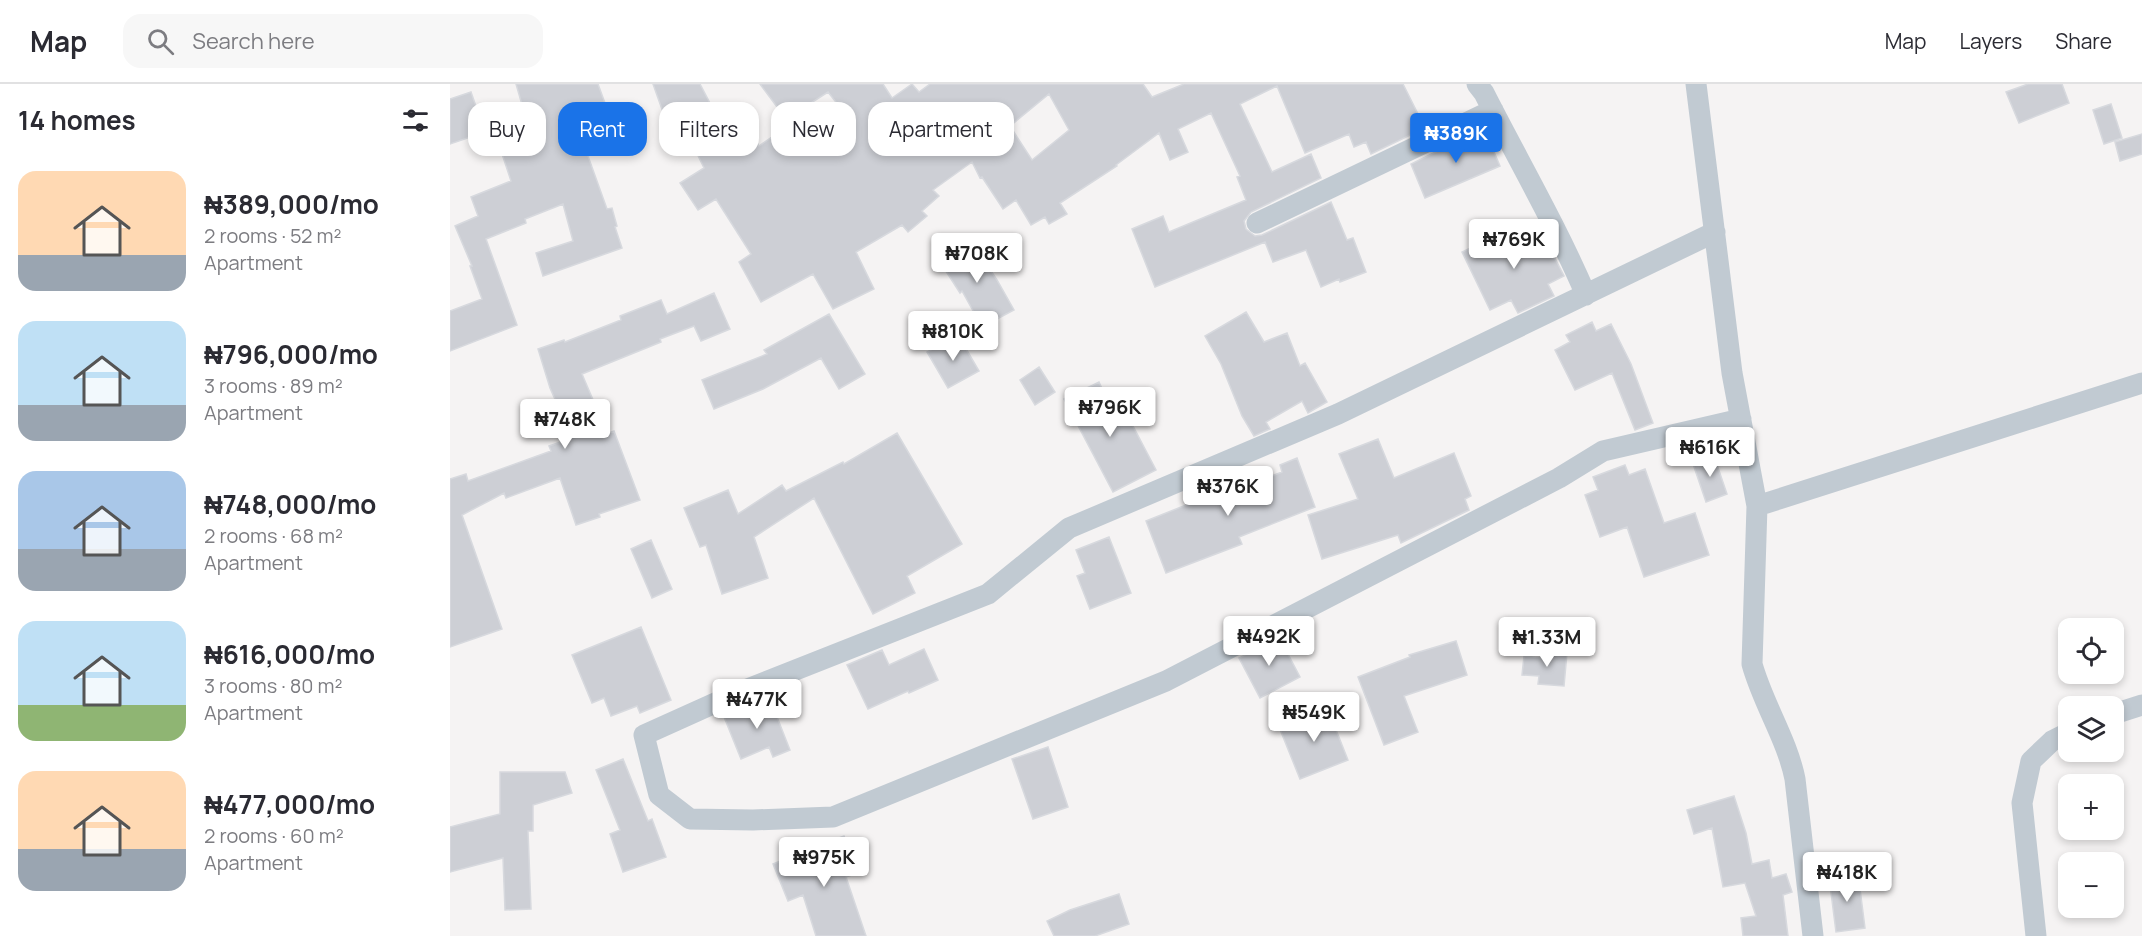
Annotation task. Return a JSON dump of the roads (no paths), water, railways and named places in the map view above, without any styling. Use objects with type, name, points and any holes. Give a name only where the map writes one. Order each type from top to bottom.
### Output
[{"type":"street","points":[[1477,84],[1484,93],[1569,257],[1586,295]]},
{"type":"street","points":[[1696,84],[1732,373],[1757,506],[1752,664],[1757,681],[1791,757],[1796,779],[1813,936]]},
{"type":"street","points":[[1257,223],[1493,110]]},
{"type":"street","points":[[1715,232],[1338,414],[1069,528],[988,594],[735,694],[644,735],[659,795],[690,819],[753,820],[833,817],[1166,681],[1559,478],[1603,451],[1741,419]]},
{"type":"street","points":[[1757,506],[2142,383]]},
{"type":"street","points":[[2124,711],[2142,705]]},
{"type":"street","points":[[2036,936],[2022,803],[2031,760],[2058,738]]}]
